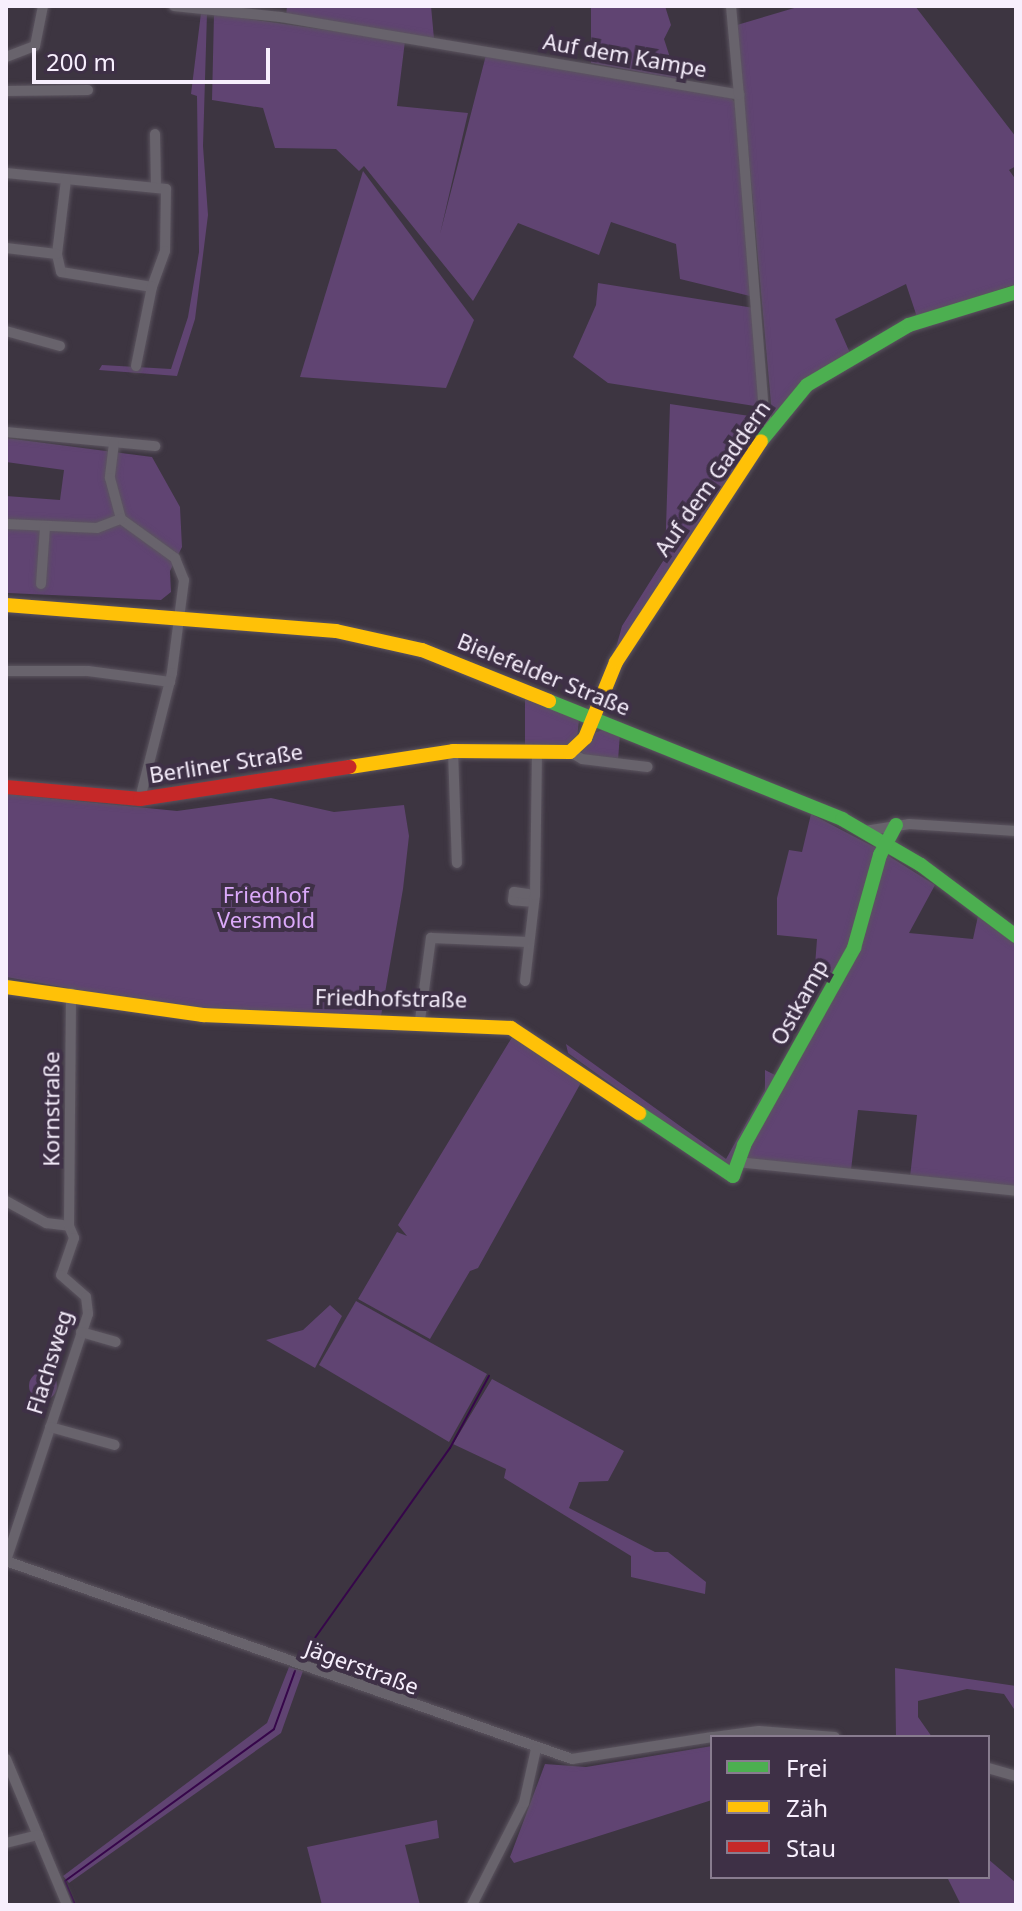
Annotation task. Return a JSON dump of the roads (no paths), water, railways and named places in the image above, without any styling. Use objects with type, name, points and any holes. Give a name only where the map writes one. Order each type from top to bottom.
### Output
[{"type":"street","points":[[6,57],[35,46],[43,6]]},
{"type":"street","name":"Auf dem Kampe","points":[[174,6],[280,17],[739,95]]},
{"type":"street","points":[[731,6],[764,413],[770,427]]},
{"type":"street","points":[[6,91],[88,90]]},
{"type":"street","points":[[155,134],[156,185]]},
{"type":"street","points":[[6,173],[156,185],[166,189],[167,220],[136,366]]},
{"type":"street","points":[[66,180],[57,254],[61,272],[152,287]]},
{"type":"street","points":[[6,248],[57,254]]},
{"type":"street","name":"Auf dem Gaddern","points":[[594,717],[616,662],[770,427],[807,385],[865,346],[909,325],[1016,292]]},
{"type":"street","points":[[6,331],[60,346]]},
{"type":"street","points":[[6,432],[155,446]]},
{"type":"street","points":[[114,443],[110,478],[121,519],[175,558],[184,580],[170,682],[141,775],[140,799]]},
{"type":"street","points":[[6,524],[97,528],[121,519]]},
{"type":"street","points":[[41,584],[45,527]]},
{"type":"street","name":"Bielefelder Straße","points":[[6,605],[180,616],[378,638],[594,717],[865,831],[1016,936]]},
{"type":"street","points":[[6,671],[88,671],[170,682]]},
{"type":"street","points":[[570,752],[594,717]]},
{"type":"street","points":[[453,751],[457,863]]},
{"type":"street","name":"Berliner Straße","points":[[6,787],[140,799],[453,751],[570,752],[582,759],[648,767]]},
{"type":"street","points":[[525,981],[534,898],[537,754]]},
{"type":"street","points":[[865,831],[896,825],[1016,831]]},
{"type":"street","name":"Ostkamp","points":[[735,1169],[854,948],[886,843],[896,825]]},
{"type":"street","points":[[420,1020],[431,938],[529,942]]},
{"type":"street","name":"Friedhofstraße","points":[[6,987],[71,993],[203,1015],[420,1020],[519,1032],[735,1169],[1016,1191]]},
{"type":"street","name":"Kornstraße","points":[[69,1226],[71,993]]},
{"type":"street","points":[[6,1201],[46,1223],[69,1226]]},
{"type":"street","name":"Flachsweg","points":[[6,1561],[81,1332],[86,1297],[61,1275],[74,1238],[69,1226]]},
{"type":"street","points":[[81,1332],[116,1342]]},
{"type":"street","points":[[50,1427],[115,1445]]},
{"type":"street","name":"Jägerstraße","points":[[6,1561],[536,1749],[596,1759],[710,1738]]},
{"type":"street","name":"Jägerstraße","points":[[728,1735],[759,1731],[810,1735]]},
{"type":"street","points":[[472,1905],[524,1803],[536,1749]]},
{"type":"street","points":[[6,1759],[67,1905]]},
{"type":"street","points":[[990,1769],[1016,1776]]},
{"type":"street","points":[[6,1843],[38,1835]]},
{"type":"waterway","points":[[300,1659],[450,1448],[489,1376]]},
{"type":"waterway","points":[[75,1905],[65,1881],[274,1729],[295,1671]]},
{"type":"park label","name":"Friedhof Versmold","points":[[266,906]]}]
